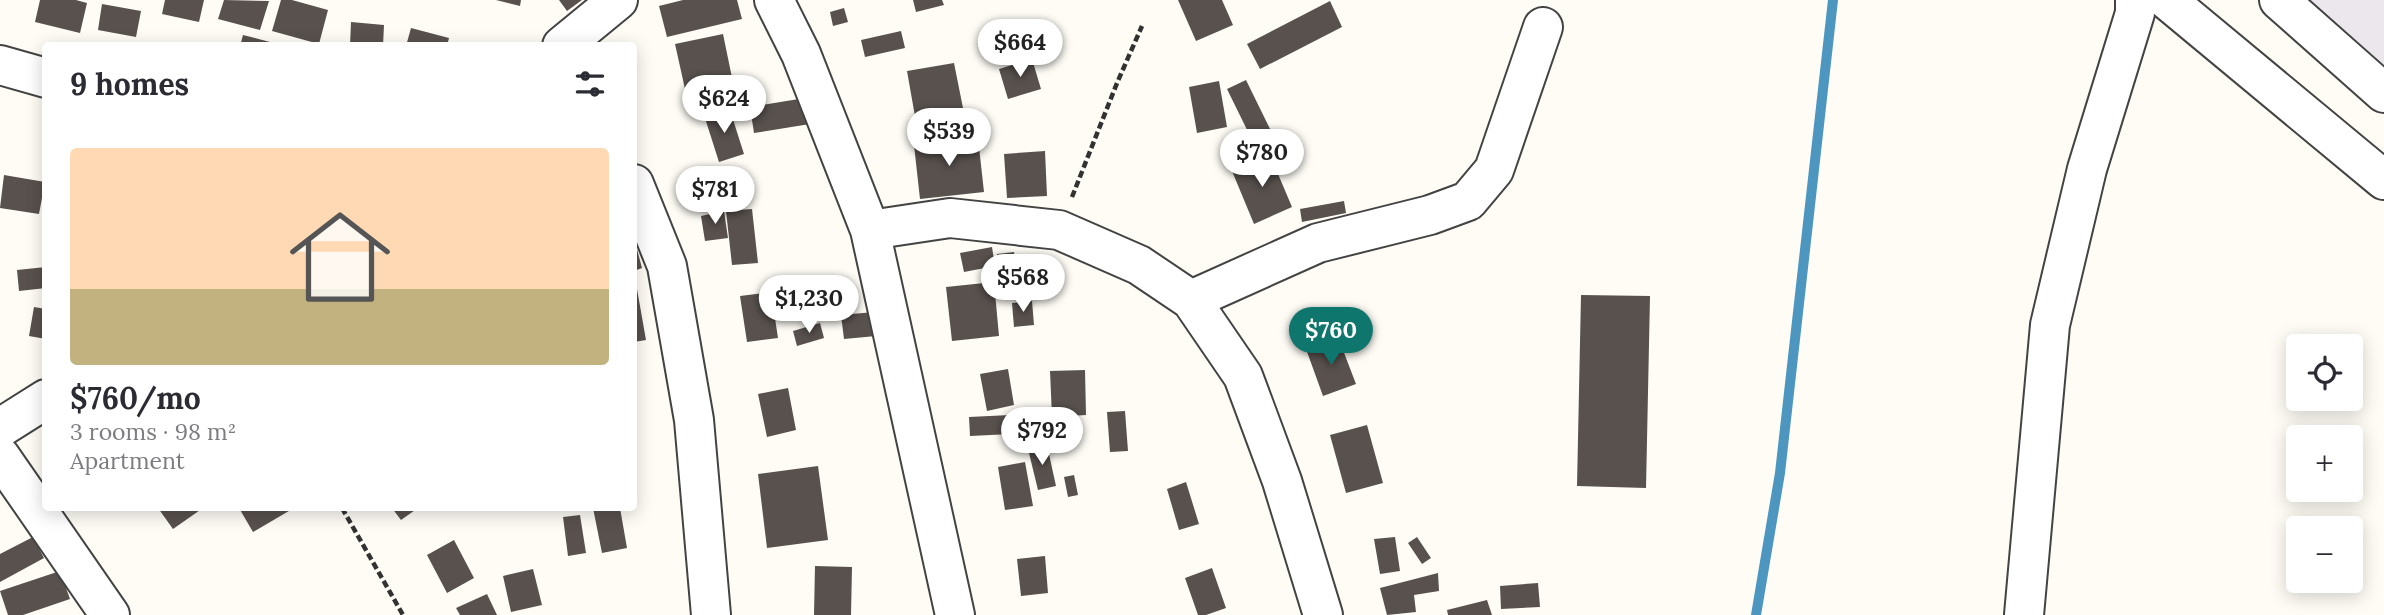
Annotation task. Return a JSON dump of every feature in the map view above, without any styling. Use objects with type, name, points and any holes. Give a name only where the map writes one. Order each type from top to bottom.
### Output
[{"type":"street","points":[[567,42],[618,0]]},
{"type":"street","points":[[774,0],[801,54],[870,230],[954,615]]},
{"type":"street","points":[[2024,615],[2050,325],[2087,169],[2135,13],[2135,0]]},
{"type":"street","points":[[2167,0],[2384,180]]},
{"type":"street","points":[[2279,0],[2384,93]]},
{"type":"street","points":[[1191,300],[1318,243],[1430,215],[1468,201],[1494,170],[1543,27]]},
{"type":"street","points":[[0,65],[42,77]]},
{"type":"street","points":[[637,191],[667,266],[694,420],[711,615]]},
{"type":"street","points":[[870,230],[950,218],[1059,230],[1139,265],[1191,300],[1244,376],[1282,481],[1323,615]]},
{"type":"street","points":[[0,428],[42,402]]},
{"type":"street","points":[[0,456],[110,615]]},
{"type":"path","points":[[1059,230],[1142,26]]},
{"type":"path","points":[[344,511],[403,615]]},
{"type":"shaded area","points":[[2258,0],[2384,0],[2384,105]]},
{"type":"building","points":[[40,0],[76,0],[87,3],[80,33],[35,22]]},
{"type":"building","points":[[165,0],[204,0],[199,22],[162,14]]},
{"type":"building","points":[[224,0],[269,1],[260,30],[218,19]]},
{"type":"building","points":[[281,0],[292,0],[328,10],[320,42],[272,31]]},
{"type":"building","points":[[496,0],[521,0],[520,6]]},
{"type":"building","points":[[559,0],[582,0],[567,11]]},
{"type":"building","points":[[683,0],[737,0],[742,19],[667,37],[659,6]]},
{"type":"building","points":[[913,0],[942,0],[944,5],[916,12]]},
{"type":"building","points":[[1178,0],[1222,0],[1233,25],[1196,41]]},
{"type":"building","points":[[1330,1],[1342,27],[1260,69],[1247,44]]},
{"type":"building","points":[[102,4],[141,11],[136,37],[98,30]]},
{"type":"building","points":[[844,8],[848,22],[833,26],[830,12]]},
{"type":"building","points":[[351,22],[384,25],[383,42],[350,42]]},
{"type":"building","points":[[411,28],[449,38],[448,42],[407,42]]},
{"type":"building","points":[[901,31],[905,48],[865,57],[861,40]]},
{"type":"building","points":[[723,34],[736,97],[689,107],[675,44]]},
{"type":"building","points":[[243,35],[270,42],[241,42]]},
{"type":"building","points":[[1032,59],[1041,89],[1008,99],[999,69]]},
{"type":"building","points":[[954,63],[964,113],[916,122],[907,71]]},
{"type":"building","points":[[1246,80],[1272,133],[1253,142],[1227,89]]},
{"type":"building","points":[[1219,81],[1227,127],[1197,133],[1189,87]]},
{"type":"building","points":[[805,98],[810,124],[754,133],[750,107]]},
{"type":"building","points":[[729,107],[744,154],[719,162],[704,115]]},
{"type":"building","points":[[978,138],[984,192],[920,199],[914,145]]},
{"type":"building","points":[[1045,151],[1047,196],[1007,198],[1004,154]]},
{"type":"building","points":[[1270,155],[1292,207],[1254,224],[1232,171]]},
{"type":"building","points":[[4,175],[42,181],[39,214],[0,208]]},
{"type":"building","points":[[1344,201],[1346,213],[1302,222],[1300,209]]},
{"type":"building","points":[[752,209],[758,263],[732,265],[726,211]]},
{"type":"building","points":[[724,211],[728,238],[705,241],[701,216]]},
{"type":"building","points":[[992,247],[995,266],[964,272],[960,253]]},
{"type":"building","points":[[637,249],[642,268],[637,270]]},
{"type":"building","points":[[1014,252],[1016,266],[999,269],[997,254]]},
{"type":"building","points":[[1020,263],[1034,264],[1033,293],[1019,292]]},
{"type":"building","points":[[42,267],[42,288],[19,291],[17,270]]},
{"type":"building","points":[[825,277],[827,293],[790,298],[788,281]]},
{"type":"building","points":[[994,282],[999,336],[952,341],[946,287]]},
{"type":"building","points":[[637,289],[646,340],[637,342]]},
{"type":"building","points":[[771,292],[778,338],[747,342],[740,296]]},
{"type":"building","points":[[1581,295],[1650,296],[1646,488],[1577,486]]},
{"type":"building","points":[[1032,301],[1034,325],[1014,327],[1012,303]]},
{"type":"building","points":[[34,307],[42,308],[42,338],[29,336]]},
{"type":"building","points":[[874,312],[876,336],[844,339],[841,315]]},
{"type":"building","points":[[820,323],[824,338],[797,346],[793,331]]},
{"type":"building","points":[[1338,337],[1356,384],[1323,396],[1306,349]]},
{"type":"building","points":[[1008,369],[1014,405],[987,411],[980,374]]},
{"type":"building","points":[[1085,370],[1086,415],[1052,417],[1050,371]]},
{"type":"building","points":[[788,388],[796,430],[767,437],[758,394]]},
{"type":"building","points":[[1125,411],[1128,451],[1110,452],[1107,412]]},
{"type":"building","points":[[1010,415],[1011,434],[970,436],[969,417]]},
{"type":"building","points":[[1367,425],[1383,483],[1346,493],[1330,435]]},
{"type":"building","points":[[1047,445],[1056,486],[1038,490],[1028,449]]},
{"type":"building","points":[[1025,462],[1033,506],[1005,510],[998,467]]},
{"type":"building","points":[[818,466],[828,540],[767,548],[758,474]]},
{"type":"building","points":[[1074,475],[1078,495],[1068,497],[1064,477]]},
{"type":"building","points":[[1186,482],[1199,524],[1179,530],[1167,489]]},
{"type":"building","points":[[160,511],[199,511],[173,529]]},
{"type":"building","points":[[241,511],[289,511],[253,532]]},
{"type":"building","points":[[394,511],[414,511],[401,520]]},
{"type":"building","points":[[594,511],[621,511],[627,548],[602,553]]},
{"type":"building","points":[[580,515],[586,553],[568,556],[563,517]]},
{"type":"building","points":[[33,537],[44,558],[0,582],[0,554]]},
{"type":"building","points":[[1395,537],[1400,571],[1380,574],[1374,539]]},
{"type":"building","points":[[1417,537],[1431,558],[1422,564],[1408,543]]},
{"type":"building","points":[[454,540],[474,578],[447,593],[427,555]]},
{"type":"building","points":[[1045,556],[1048,593],[1021,596],[1017,559]]},
{"type":"building","points":[[815,566],[852,567],[851,615],[814,615]]},
{"type":"building","points":[[1212,568],[1226,608],[1198,615],[1185,578]]},
{"type":"building","points":[[533,569],[542,605],[511,612],[503,576]]},
{"type":"building","points":[[60,571],[70,599],[23,615],[8,615],[0,591]]},
{"type":"building","points":[[1438,573],[1439,591],[1414,595],[1416,612],[1387,615],[1380,588]]},
{"type":"building","points":[[1538,583],[1540,607],[1501,609],[1500,586]]},
{"type":"building","points":[[487,594],[497,615],[460,615],[456,608]]},
{"type":"building","points":[[1487,600],[1492,615],[1448,615],[1447,610]]},
{"type":"waterway","points":[[1756,615],[1780,473],[1833,0]]}]
